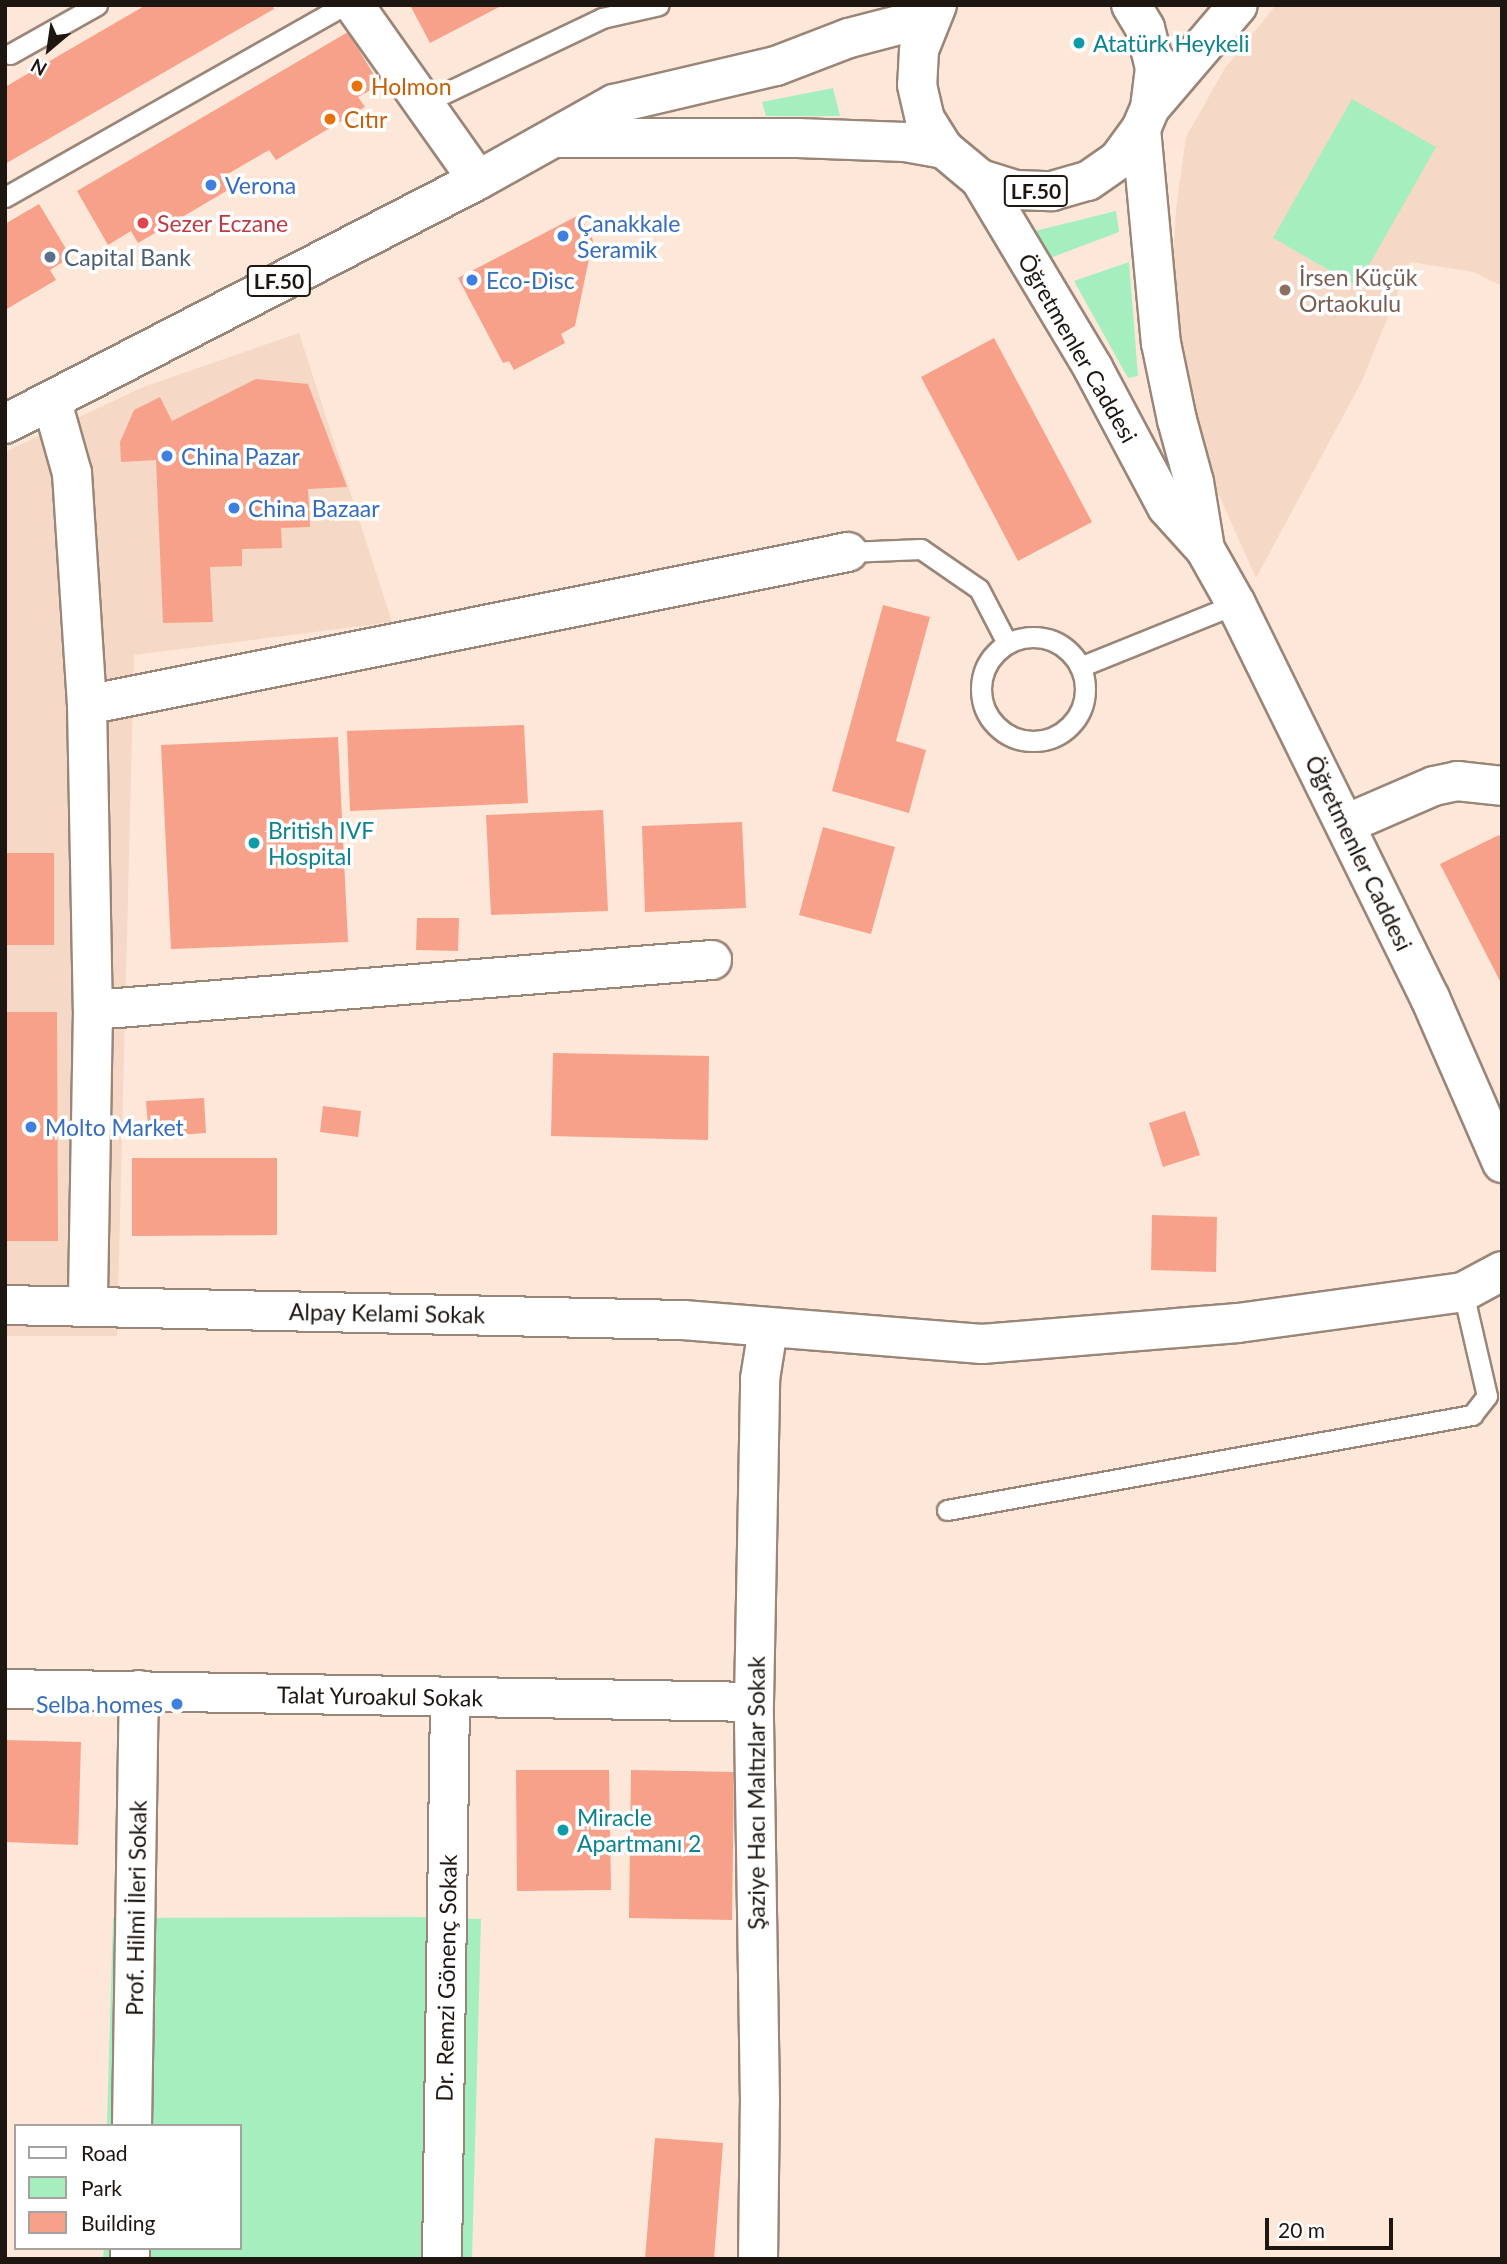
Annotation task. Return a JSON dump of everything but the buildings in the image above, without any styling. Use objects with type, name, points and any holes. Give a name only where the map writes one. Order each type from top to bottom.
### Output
[{"type":"street","points":[[354,5],[478,180]]},
{"type":"street","name":"LF.50","points":[[1131,5],[1146,28],[1155,68],[1145,118]]},
{"type":"street","name":"LF.50","points":[[934,11],[919,50],[917,85],[925,119],[944,149],[980,179],[1015,190],[1052,191],[1088,180],[1119,159],[1145,118],[1238,5]]},
{"type":"street","name":"LF.50","points":[[5,424],[478,180],[614,104],[776,66],[849,38],[934,11]]},
{"type":"street","name":"Öğretmenler Caddesi","points":[[1145,118],[1161,343],[1177,420],[1194,482],[1205,549]]},
{"type":"street","name":"LF.50","points":[[554,138],[798,138],[905,142],[944,149]]},
{"type":"street","name":"Öğretmenler Caddesi","points":[[980,179],[1093,368],[1167,507],[1205,549],[1236,604],[1430,998],[1502,1163]]},
{"type":"street","points":[[52,402],[72,473],[88,705],[93,1010],[88,1307]]},
{"type":"street","points":[[88,705],[848,552]]},
{"type":"street","points":[[1346,824],[1434,786],[1457,781],[1502,786]]},
{"type":"street","points":[[93,1010],[712,960]]},
{"type":"street","points":[[1463,1292],[1502,1271]]},
{"type":"street","name":"Alpay Kelami Sokak","points":[[5,1305],[683,1320],[768,1329],[982,1344],[1238,1323],[1463,1292]]},
{"type":"street","name":"Şaziye Hacı Maltızlar Sokak","points":[[758,2259],[760,2102],[754,1702],[760,1379],[768,1329]]},
{"type":"street","name":"Talat Yuroakul Sokak","points":[[5,1689],[754,1702]]},
{"type":"street","name":"Prof. Hilmi İleri Sokak","points":[[132,2124],[139,1690]]},
{"type":"street","name":"Dr. Remzi Gönenç Sokak","points":[[442,2259],[450,1698]]},
{"type":"lane","points":[[10,54],[97,5]]},
{"type":"lane","points":[[5,197],[344,5]]},
{"type":"lane","points":[[422,104],[602,18],[659,5]]},
{"type":"lane","points":[[848,552],[921,549],[978,589],[1007,643]]},
{"type":"lane","points":[[1080,667],[1236,604]]},
{"type":"lane","points":[[1041,637],[1057,643],[1070,653],[1080,667],[1085,683],[1084,700],[1077,716],[1066,730],[1051,738],[1034,741],[1001,731],[989,718],[982,702],[981,685],[985,669],[994,654],[1007,643],[1023,638],[1041,637]]},
{"type":"lane","points":[[947,1510],[1472,1415],[1487,1396],[1463,1292]]},
{"type":"shaded area","name":"İrsen Küçük Ortaokulu","points":[[1276,5],[1502,5],[1502,286],[1474,272],[1410,262],[1362,381],[1256,578],[1210,475],[1171,295],[1176,210],[1186,137],[1225,68]]},
{"type":"shaded area","points":[[299,333],[392,622],[134,655],[117,1336],[5,1336],[5,452],[143,387]]},
{"type":"green space","points":[[833,88],[840,116],[766,116],[762,102]]},
{"type":"green space","points":[[1352,99],[1436,147],[1357,286],[1273,238]]},
{"type":"green space","points":[[1116,211],[1119,232],[1050,258],[1035,231]]},
{"type":"green space","points":[[1129,262],[1138,376],[1128,378],[1074,281]]},
{"type":"green space","points":[[113,1918],[481,1919],[472,2259],[103,2259],[104,2250],[242,2250],[242,2124],[107,2124]]},
{"type":"place","name":"Atatürk Heykeli","points":[[1079,43]]},
{"type":"place","name":"Holmon","points":[[357,86]]},
{"type":"place","name":"Cıtır","points":[[330,119]]},
{"type":"place","name":"Verona","points":[[211,185]]},
{"type":"place","name":"Sezer Eczane","points":[[143,223]]},
{"type":"place","name":"Çanakkale Seramik","points":[[563,236]]},
{"type":"place","name":"Capital Bank","points":[[50,257]]},
{"type":"place","name":"Eco-Disc","points":[[472,280]]},
{"type":"place","name":"İrsen Küçük Ortaokulu","points":[[1285,290]]},
{"type":"place","name":"China Pazar","points":[[167,456]]},
{"type":"place","name":"China Bazaar","points":[[234,508]]},
{"type":"place","name":"British IVF Hospital","points":[[254,843]]},
{"type":"place","name":"Molto Market","points":[[31,1127]]},
{"type":"place","name":"Selba homes","points":[[177,1704]]},
{"type":"place","name":"Miracle Apartmanı 2","points":[[563,1830]]}]
